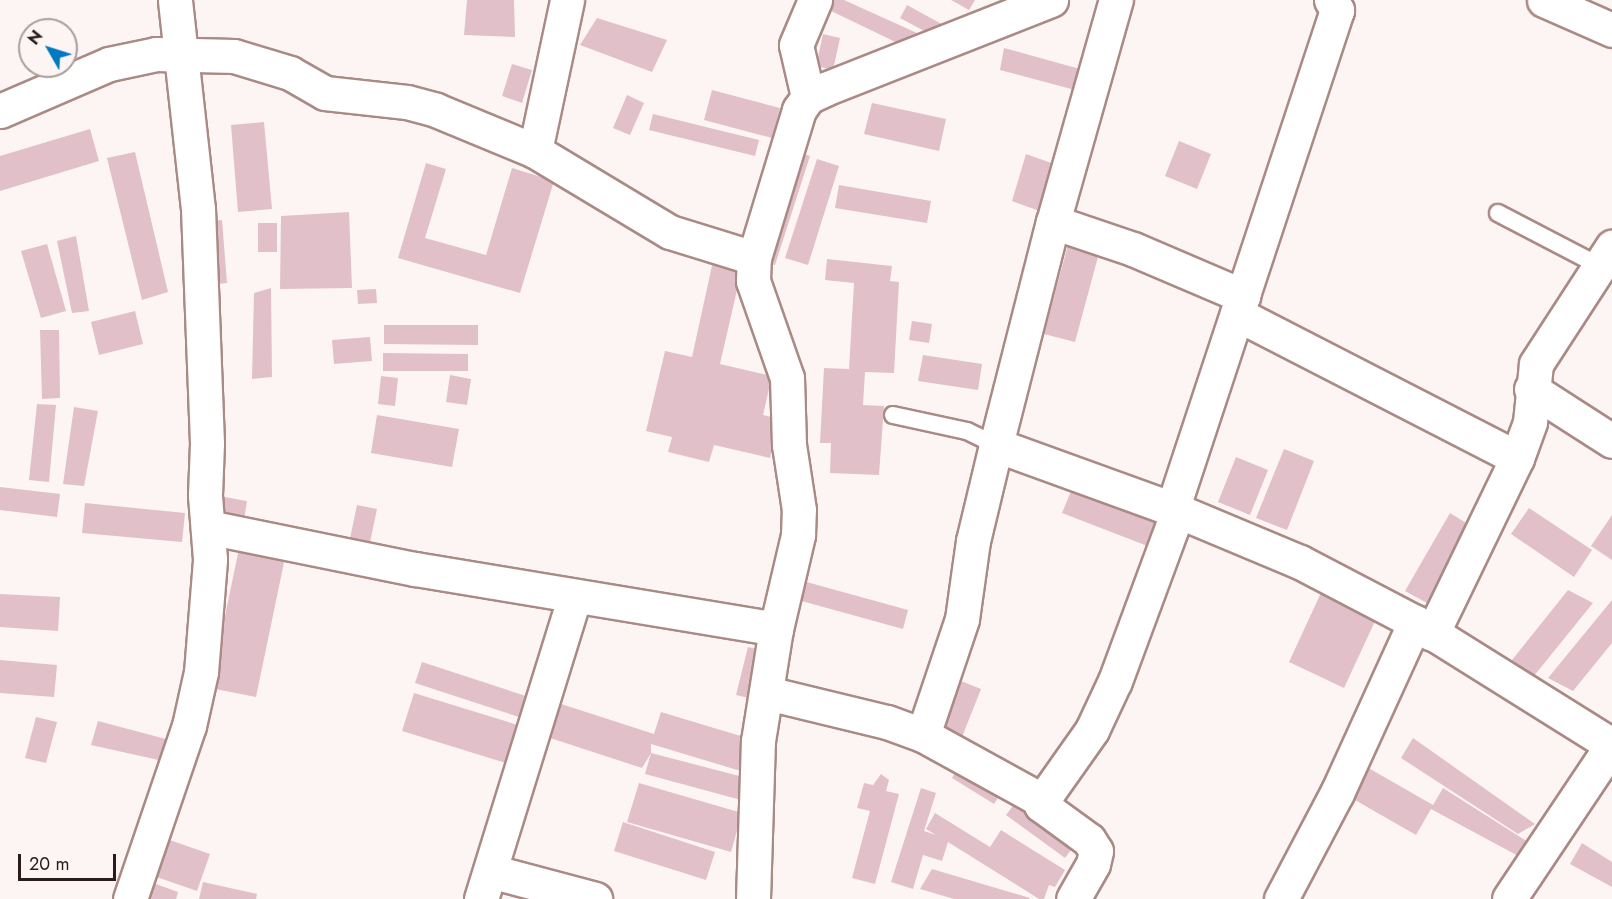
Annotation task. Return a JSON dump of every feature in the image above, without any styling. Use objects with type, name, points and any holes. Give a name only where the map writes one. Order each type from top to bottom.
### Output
[{"type":"street","points":[[130,899],[178,758],[201,672],[210,559],[198,209],[175,0]]},
{"type":"street","points":[[535,151],[567,0]]},
{"type":"street","points":[[808,97],[796,45],[815,0]]},
{"type":"street","points":[[753,899],[758,741],[776,629],[792,566],[799,510],[789,445],[787,378],[753,281],[754,258],[799,110],[808,97],[1051,0]]},
{"type":"street","points":[[923,735],[962,619],[973,541],[996,445],[1053,222],[1116,0]]},
{"type":"street","points":[[1073,899],[1093,864],[1096,851],[1089,840],[1041,805],[1041,797],[1092,730],[1178,512],[1176,498],[1240,305],[1303,103],[1337,10],[1331,0]]},
{"type":"street","points":[[1544,0],[1612,30]]},
{"type":"street","points":[[0,111],[109,64],[156,54],[234,56],[290,73],[325,93],[407,102],[535,151],[670,232],[754,258]]},
{"type":"street","points":[[1053,222],[1133,249],[1240,305],[1517,458]]},
{"type":"street","points":[[1281,899],[1517,458],[1530,422],[1531,389],[1536,364],[1606,256]]},
{"type":"street","points":[[1531,389],[1612,441]]},
{"type":"street","points":[[996,445],[1178,512],[1300,562],[1424,628],[1612,745],[1509,899]]},
{"type":"street","points":[[208,527],[415,569],[776,629]]},
{"type":"street","points":[[575,596],[485,885],[595,899]]},
{"type":"street","points":[[766,693],[887,722],[923,735],[1041,797]]},
{"type":"lane","points":[[1498,213],[1606,256]]},
{"type":"lane","points":[[893,415],[967,431],[996,445]]},
{"type":"building","points":[[467,0],[514,0],[515,37],[464,35]]},
{"type":"building","points":[[831,0],[844,0],[917,33],[910,49],[827,9]]},
{"type":"building","points":[[951,0],[975,0],[969,10]]},
{"type":"building","points":[[907,5],[949,28],[943,41],[900,18]]},
{"type":"building","points":[[597,18],[667,40],[652,72],[580,45]]},
{"type":"building","points":[[823,34],[840,38],[833,70],[816,66]]},
{"type":"building","points":[[1004,48],[1080,69],[1075,90],[1000,70]]},
{"type":"building","points":[[512,64],[532,70],[522,103],[502,96]]},
{"type":"building","points":[[712,90],[780,108],[772,138],[704,120]]},
{"type":"building","points":[[627,95],[644,103],[630,135],[613,128]]},
{"type":"building","points":[[872,103],[946,119],[939,151],[864,134]]},
{"type":"building","points":[[653,114],[759,140],[755,156],[649,130]]},
{"type":"building","points":[[264,122],[272,209],[238,212],[231,125]]},
{"type":"building","points":[[90,129],[99,161],[0,191],[0,156]]},
{"type":"building","points":[[1179,141],[1211,154],[1197,189],[1165,176]]},
{"type":"building","points":[[791,150],[810,156],[775,265],[756,259]]},
{"type":"building","points":[[135,152],[168,292],[142,300],[107,158]]},
{"type":"building","points":[[1026,154],[1057,165],[1045,213],[1012,201]]},
{"type":"building","points":[[817,159],[839,166],[808,265],[785,258]]},
{"type":"building","points":[[426,163],[446,169],[425,238],[486,255],[512,168],[554,181],[520,293],[398,258]]},
{"type":"building","points":[[839,185],[931,201],[927,223],[835,208]]},
{"type":"building","points":[[349,212],[352,288],[280,289],[281,216]]},
{"type":"building","points":[[222,220],[227,283],[207,285],[202,222]]},
{"type":"building","points":[[258,223],[277,223],[277,252],[258,252]]},
{"type":"building","points":[[1071,234],[1102,242],[1075,342],[1044,334]]},
{"type":"building","points":[[76,236],[89,311],[72,313],[57,241]]},
{"type":"building","points":[[47,244],[66,311],[41,318],[21,251]]},
{"type":"building","points":[[827,259],[892,266],[890,281],[899,282],[894,373],[865,372],[863,405],[884,406],[879,475],[830,473],[831,443],[820,443],[824,368],[849,369],[854,283],[825,280]]},
{"type":"building","points":[[713,261],[742,268],[720,364],[772,376],[763,415],[780,419],[770,458],[714,445],[709,462],[668,452],[672,437],[646,431],[665,351],[692,357]]},
{"type":"building","points":[[271,288],[272,377],[252,379],[254,293]]},
{"type":"building","points":[[376,289],[377,303],[358,304],[357,290]]},
{"type":"building","points":[[135,311],[143,344],[99,355],[91,322]]},
{"type":"building","points":[[912,321],[932,324],[929,343],[909,340]]},
{"type":"building","points":[[384,325],[478,325],[478,345],[384,344]]},
{"type":"building","points":[[40,330],[59,330],[60,398],[42,399]]},
{"type":"building","points":[[370,337],[372,361],[334,364],[332,340]]},
{"type":"building","points":[[383,353],[468,354],[468,371],[383,371]]},
{"type":"building","points":[[923,355],[982,364],[978,390],[918,381]]},
{"type":"building","points":[[450,375],[471,379],[467,405],[446,402]]},
{"type":"building","points":[[381,376],[398,378],[395,406],[378,404]]},
{"type":"building","points":[[37,404],[56,405],[49,482],[29,480]]},
{"type":"building","points":[[74,407],[98,411],[84,486],[63,484]]},
{"type":"building","points":[[377,415],[459,429],[452,467],[371,453]]},
{"type":"building","points":[[1284,449],[1314,461],[1287,530],[1256,518]]},
{"type":"building","points":[[1236,457],[1268,470],[1250,515],[1218,502]]},
{"type":"building","points":[[1076,479],[1164,513],[1150,547],[1062,513]]},
{"type":"building","points":[[0,487],[60,494],[57,517],[0,510]]},
{"type":"building","points":[[219,496],[247,501],[243,526],[214,521]]},
{"type":"building","points":[[85,503],[185,513],[182,542],[82,533]]},
{"type":"building","points":[[357,505],[377,509],[368,552],[348,548]]},
{"type":"building","points":[[1529,508],[1592,550],[1574,577],[1511,534]]},
{"type":"building","points":[[1450,513],[1471,526],[1427,603],[1405,591]]},
{"type":"building","points":[[1612,515],[1612,560],[1591,546]]},
{"type":"building","points":[[241,539],[287,548],[256,697],[210,688]]},
{"type":"building","points":[[803,581],[908,610],[903,629],[798,600]]},
{"type":"building","points":[[1326,582],[1376,619],[1344,688],[1289,662]]},
{"type":"building","points":[[1568,590],[1593,603],[1525,687],[1500,675]]},
{"type":"building","points":[[0,594],[60,597],[58,631],[0,627]]},
{"type":"building","points":[[1612,600],[1612,643],[1573,691],[1548,678]]},
{"type":"building","points":[[748,647],[769,652],[757,700],[736,695]]},
{"type":"building","points":[[0,660],[57,665],[54,697],[0,693]]},
{"type":"building","points":[[422,662],[529,697],[522,718],[415,683]]},
{"type":"building","points":[[961,681],[981,689],[962,737],[942,729]]},
{"type":"building","points":[[414,693],[521,726],[509,764],[402,731]]},
{"type":"building","points":[[555,702],[654,734],[661,712],[754,740],[744,772],[651,744],[651,753],[642,768],[544,736]]},
{"type":"building","points":[[36,717],[57,722],[46,763],[25,758]]},
{"type":"building","points":[[98,721],[177,742],[172,763],[91,745]]},
{"type":"building","points":[[1413,738],[1535,824],[1518,834],[1401,758]]},
{"type":"building","points":[[651,753],[747,778],[741,800],[645,774]]},
{"type":"building","points":[[962,761],[1005,787],[994,804],[952,778]]},
{"type":"building","points":[[1365,766],[1433,805],[1443,788],[1531,844],[1522,858],[1431,809],[1416,835],[1348,796]]},
{"type":"building","points":[[881,774],[889,780],[886,791],[899,794],[875,884],[852,878],[870,811],[857,808],[864,783],[873,785]]},
{"type":"building","points":[[639,783],[742,813],[731,852],[627,822]]},
{"type":"building","points":[[921,788],[936,793],[924,831],[936,835],[926,829],[935,813],[990,847],[1001,830],[1065,870],[1055,887],[1049,885],[1044,899],[1039,899],[948,842],[942,861],[923,855],[913,889],[891,882]]},
{"type":"building","points":[[1021,795],[1080,838],[1065,858],[1006,815]]},
{"type":"building","points":[[623,822],[715,852],[706,880],[614,851]]},
{"type":"building","points":[[161,837],[210,854],[197,891],[148,874]]},
{"type":"building","points":[[1582,843],[1612,862],[1612,887],[1570,864]]},
{"type":"building","points":[[932,869],[1030,898],[954,899],[920,889]]},
{"type":"building","points":[[145,880],[178,892],[176,899],[138,899]]},
{"type":"building","points":[[203,882],[257,894],[256,899],[199,899]]}]
